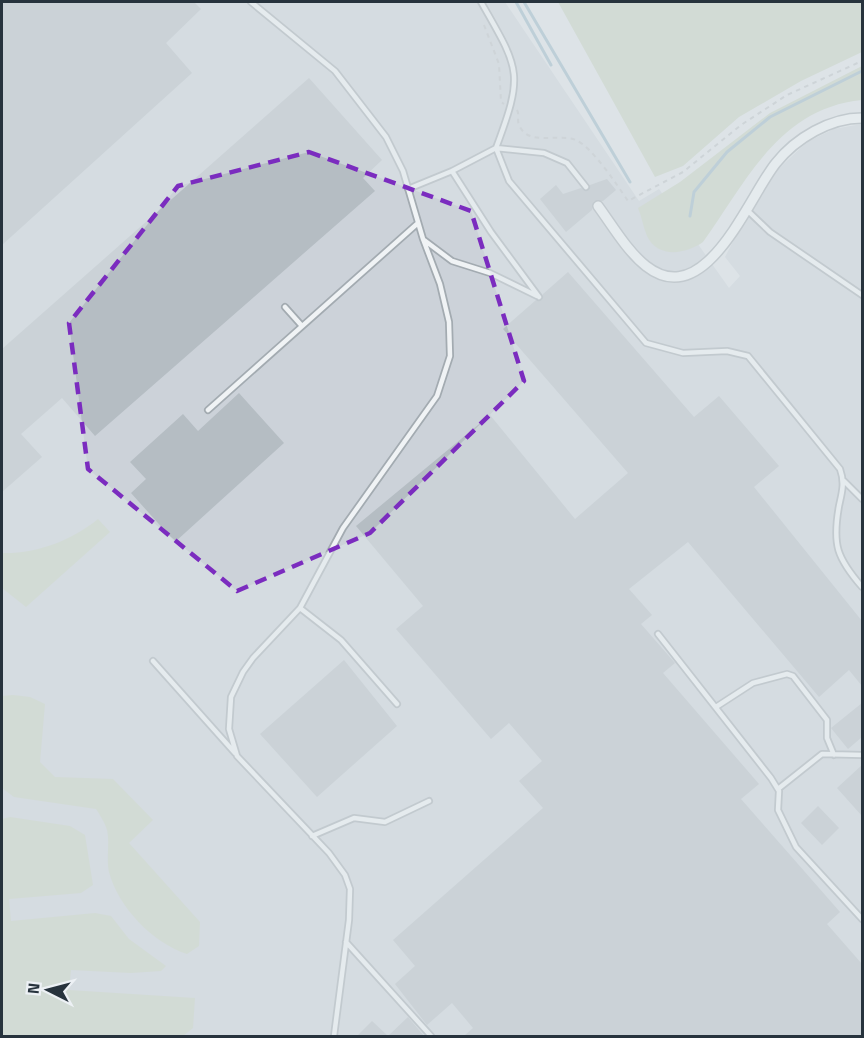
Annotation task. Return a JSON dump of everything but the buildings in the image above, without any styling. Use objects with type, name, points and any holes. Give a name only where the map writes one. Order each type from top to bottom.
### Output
[{"type":"street","points":[[598,206],[646,266],[672,276],[696,271],[713,257],[728,239],[776,162],[812,132],[834,123],[862,118]]},
{"type":"lane","points":[[237,756],[229,729],[231,697],[243,672],[253,658],[300,609],[343,528],[437,396],[450,356],[449,322],[440,284],[399,162],[386,137],[335,71],[259,4],[251,2]]},
{"type":"lane","points":[[481,2],[512,60],[515,87],[511,106],[496,148],[509,181],[646,343],[683,353],[727,351],[748,356],[840,469],[844,481],[862,499]]},
{"type":"lane","points":[[408,189],[452,171],[496,148],[544,153],[567,163],[586,187]]},
{"type":"lane","points":[[423,239],[452,261],[490,273],[539,297],[491,232],[452,171]]},
{"type":"lane","points":[[746,208],[770,232],[862,295]]},
{"type":"lane","points":[[207,410],[418,223]]},
{"type":"lane","points":[[285,307],[302,326]]},
{"type":"lane","points":[[844,481],[835,530],[842,564],[862,587]]},
{"type":"lane","points":[[300,609],[341,640],[397,704]]},
{"type":"lane","points":[[658,634],[778,789],[778,810],[796,847],[862,919]]},
{"type":"lane","points":[[153,661],[237,756],[337,863],[350,889],[334,1036]]},
{"type":"lane","points":[[716,708],[753,683],[787,674],[792,676],[827,720],[827,738],[834,754]]},
{"type":"lane","points":[[778,789],[822,754],[862,756]]},
{"type":"lane","points":[[312,836],[354,818],[385,822],[429,801]]},
{"type":"lane","points":[[346,942],[431,1036]]},
{"type":"path","points":[[481,19],[491,37],[491,45],[499,64],[501,102],[519,110],[518,122],[526,135],[535,138],[566,138],[585,146],[628,201],[683,172],[741,125],[787,95],[862,61]]},
{"type":"highlighted area","points":[[309,152],[471,211],[524,381],[370,533],[237,591],[88,469],[69,323],[178,186]]},
{"type":"shaded area","points":[[2,2],[505,2],[639,201],[659,189],[729,288],[740,276],[725,257],[750,209],[771,176],[807,142],[834,129],[862,124],[862,1036],[2,1036]]},
{"type":"green space","points":[[558,2],[862,2],[862,52],[801,81],[739,117],[683,166],[655,177]]},
{"type":"green space","points":[[862,66],[862,100],[833,106],[808,117],[787,133],[750,173],[703,242],[689,249],[673,252],[658,248],[652,243],[647,236],[638,208],[680,182],[770,113]]},
{"type":"green space","points":[[98,519],[110,532],[26,607],[2,588],[2,553],[28,551],[53,545],[76,534]]},
{"type":"green space","points":[[2,696],[30,697],[45,704],[40,762],[55,777],[113,779],[153,820],[129,843],[200,922],[199,946],[187,954],[174,949],[150,932],[129,910],[120,898],[109,872],[107,830],[96,809],[14,797],[2,788]]},
{"type":"green space","points":[[10,817],[70,826],[85,835],[93,885],[81,893],[9,899],[11,921],[95,913],[111,916],[129,939],[166,966],[161,971],[131,973],[71,970],[69,990],[195,998],[193,1028],[183,1036],[2,1036],[2,819]]},
{"type":"waterway","points":[[516,2],[551,65]]},
{"type":"waterway","points":[[524,2],[630,182]]},
{"type":"waterway","points":[[690,216],[694,192],[727,152],[770,117],[862,71]]}]
